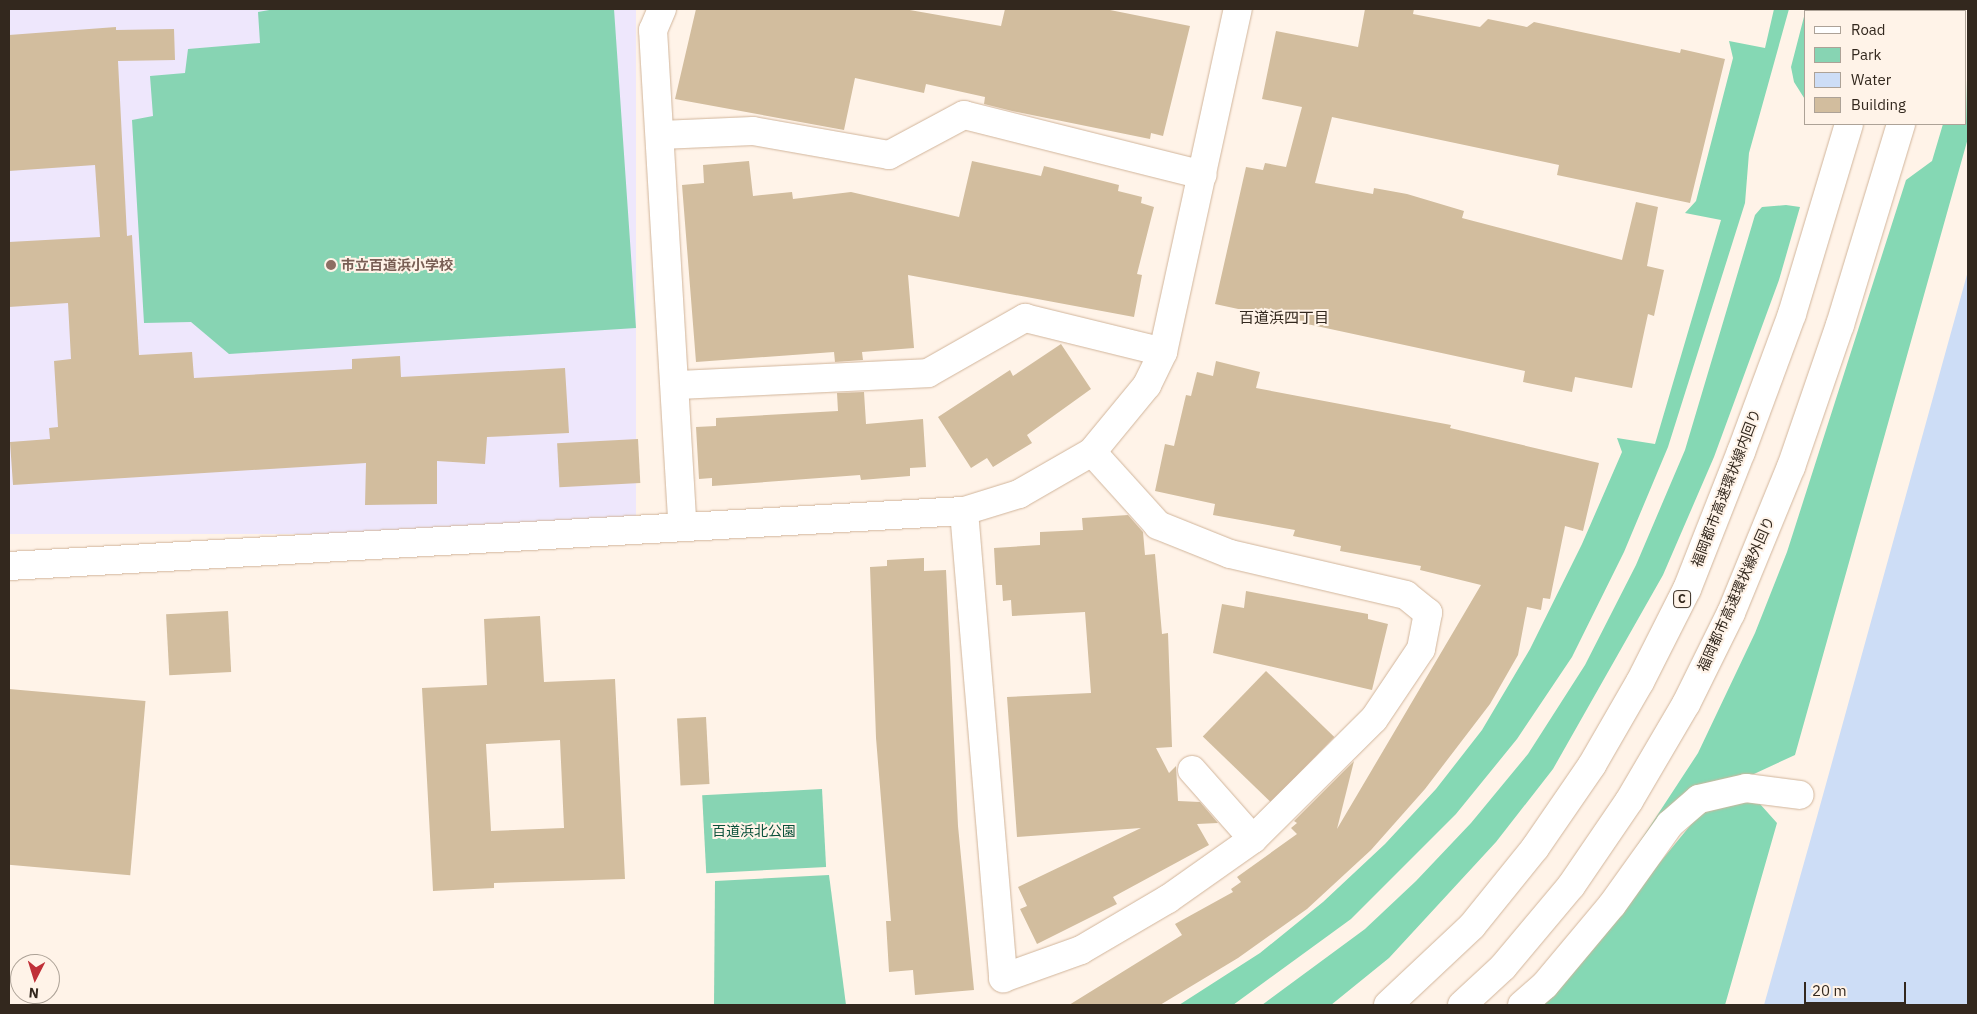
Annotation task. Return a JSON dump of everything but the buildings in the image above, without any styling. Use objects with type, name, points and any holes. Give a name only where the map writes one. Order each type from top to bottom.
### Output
[{"type":"main road","points":[[662,9],[653,30],[677,385],[682,524]]},
{"type":"main road","points":[[9,566],[682,524],[964,510],[1019,494],[1092,452],[1147,385],[1163,352],[1238,9]]},
{"type":"main road","points":[[661,135],[753,132],[889,155],[964,115],[1203,175]]},
{"type":"main road","name":"福岡都市高速環状線内回り","points":[[1388,1005],[1472,926],[1535,848],[1592,765],[1640,682],[1687,589],[1742,452],[1792,314],[1849,125]]},
{"type":"main road","name":"福岡都市高速環状線外回り","points":[[1462,1005],[1503,967],[1571,886],[1629,802],[1694,687],[1731,613],[1792,466],[1840,325],[1902,125]]},
{"type":"main road","points":[[677,385],[928,373],[1025,318],[1163,352]]},
{"type":"main road","points":[[964,510],[1003,978],[1081,950],[1168,899],[1253,839],[1374,719],[1421,649],[1428,613],[1406,595],[1230,554],[1158,525],[1092,452]]},
{"type":"main road","points":[[1192,770],[1253,839]]},
{"type":"main road","points":[[1522,1005],[1545,985],[1612,905],[1670,824],[1699,798],[1746,788],[1800,795]]},
{"type":"shaded area","name":"市立百道浜小学校","points":[[9,9],[636,9],[636,534],[9,534]]},
{"type":"green space","points":[[275,9],[614,9],[636,328],[229,354],[191,322],[144,323],[132,120],[153,116],[150,76],[185,73],[188,49],[260,43],[258,12]]},
{"type":"green space","points":[[1774,9],[1789,9],[1749,153],[1745,203],[1668,447],[1624,552],[1572,657],[1517,739],[1456,814],[1351,919],[1233,1005],[1179,1005],[1260,953],[1323,902],[1385,844],[1436,789],[1482,730],[1530,649],[1582,544],[1622,452],[1617,438],[1655,444],[1721,220],[1685,213],[1696,201],[1733,58],[1729,41],[1765,48]]},
{"type":"green space","points":[[1806,9],[1846,9],[1826,10]]},
{"type":"green space","points":[[1804,17],[1804,98],[1794,82],[1791,67]]},
{"type":"green space","points":[[1968,35],[1968,138],[1795,755],[1741,780],[1603,898],[1698,753],[1755,633],[1787,552],[1906,180],[1932,161],[1943,125],[1967,125]]},
{"type":"green space","points":[[1786,205],[1800,207],[1779,280],[1714,457],[1663,575],[1553,769],[1496,842],[1389,958],[1331,1005],[1262,1005],[1365,929],[1416,881],[1471,823],[1528,754],[1585,665],[1636,565],[1685,450],[1755,215],[1762,207]]},
{"type":"green space","name":"百道浜北公園","points":[[822,789],[826,867],[706,873],[702,795]]},
{"type":"green space","points":[[1743,801],[1760,804],[1777,823],[1725,1005],[1536,1005],[1620,911],[1707,805]]},
{"type":"green space","points":[[829,875],[846,1005],[714,1005],[715,881]]},
{"type":"water","points":[[1968,271],[1968,1005],[1764,1005],[1818,813]]},
{"type":"place","name":"市立百道浜小学校","points":[[331,265]]},
{"type":"district","name":"百道浜四丁目","points":[[1284,318]]}]
